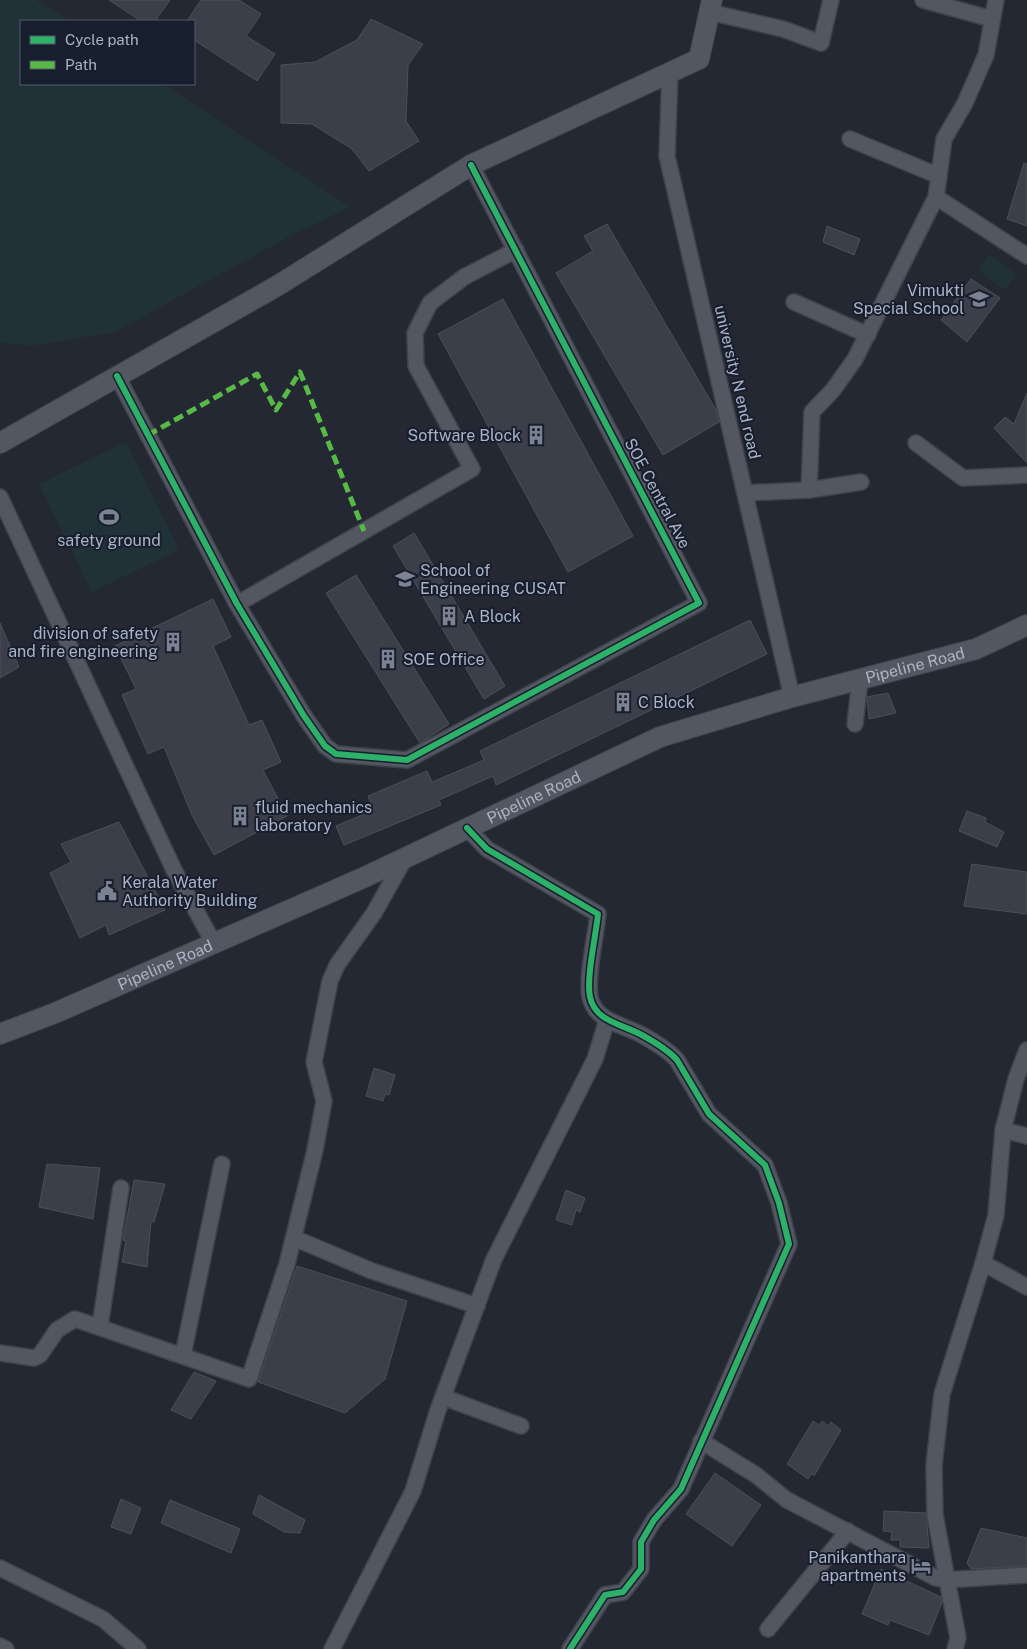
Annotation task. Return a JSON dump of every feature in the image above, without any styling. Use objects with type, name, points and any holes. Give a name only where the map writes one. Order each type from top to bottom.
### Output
[{"type":"street","points":[[0,443],[277,286],[471,165],[700,59],[710,6],[821,43],[831,0]]},
{"type":"street","points":[[923,0],[992,19]]},
{"type":"street","points":[[809,490],[812,412],[833,390],[855,359],[936,197],[944,139],[965,103],[986,54],[996,0]]},
{"type":"street","name":"university N end road","points":[[670,72],[668,156],[792,697]]},
{"type":"street","points":[[850,139],[939,176]]},
{"type":"street","name":"SOE Central Ave","points":[[237,604],[304,716],[325,746],[336,754],[407,760],[700,603],[471,165]]},
{"type":"street","points":[[936,197],[1027,256]]},
{"type":"street","points":[[117,376],[237,604],[472,469],[416,366],[415,333],[430,303],[464,276],[516,250]]},
{"type":"street","points":[[794,302],[868,335]]},
{"type":"street","points":[[916,443],[963,478],[1027,476]]},
{"type":"street","points":[[745,493],[809,490],[861,482]]},
{"type":"street","points":[[0,497],[174,870],[213,942]]},
{"type":"street","name":"Pipeline Road","points":[[0,1034],[55,1013],[213,942],[365,878],[660,737],[792,697],[976,650],[1027,625]]},
{"type":"street","points":[[855,724],[860,679]]},
{"type":"street","points":[[467,828],[488,849],[598,914],[590,969],[590,997],[596,1012],[607,1020],[671,1053],[709,1114],[765,1165],[779,1203],[789,1244],[680,1489],[654,1520],[641,1542],[641,1568],[623,1592],[605,1595],[570,1649]]},
{"type":"street","points":[[0,1353],[34,1358],[40,1355],[57,1330],[75,1318],[249,1379],[287,1264],[324,1101],[314,1062],[330,980],[337,965],[374,914],[405,858]]},
{"type":"street","points":[[332,1649],[414,1491],[443,1397],[494,1259],[526,1191],[595,1059],[607,1020]]},
{"type":"street","points":[[955,1649],[958,1638],[935,1515],[934,1465],[942,1394],[996,1215],[1003,1130],[1016,1079],[1027,1050]]},
{"type":"street","points":[[1003,1130],[1027,1136]]},
{"type":"street","points":[[183,1356],[222,1164]]},
{"type":"street","points":[[100,1326],[121,1188]]},
{"type":"street","points":[[294,1238],[372,1271],[477,1306]]},
{"type":"street","points":[[983,1263],[1027,1287]]},
{"type":"street","points":[[443,1397],[521,1426]]},
{"type":"street","points":[[701,1441],[756,1474],[787,1500],[936,1578],[946,1580],[1027,1575]]},
{"type":"street","points":[[768,1630],[848,1531]]},
{"type":"street","points":[[0,1568],[6,1573],[102,1619],[138,1649]]},
{"type":"street","points":[[0,1646],[6,1649]]},
{"type":"shaded area","points":[[0,0],[36,0],[67,20],[20,20],[20,85],[165,85],[350,207],[292,235],[115,332],[30,346],[0,342]]},
{"type":"shaded area","points":[[989,254],[1016,274],[1005,290],[978,270]]},
{"type":"shaded area","name":"safety ground","points":[[126,442],[179,550],[92,592],[39,484]]},
{"type":"building","points":[[109,0],[170,0],[156,20],[139,20]]},
{"type":"building","points":[[201,0],[239,0],[261,14],[246,36],[275,54],[257,81],[195,41],[195,20],[188,20]]},
{"type":"building","points":[[371,19],[423,44],[408,65],[406,121],[419,141],[369,171],[352,149],[312,124],[281,123],[281,65],[315,62],[357,40]]},
{"type":"building","points":[[1024,163],[1027,164],[1027,226],[1007,219]]},
{"type":"building","points":[[607,224],[716,410],[719,422],[663,455],[556,273],[593,251],[584,236]]},
{"type":"building","points":[[827,226],[860,239],[854,255],[823,242]]},
{"type":"building","points":[[971,279],[1000,298],[967,342],[941,320]]},
{"type":"building","name":"Software Block","points":[[503,299],[633,536],[568,572],[438,334]]},
{"type":"building","points":[[1027,393],[1027,463],[994,428],[1005,417],[1014,424]]},
{"type":"building","name":"A Block","points":[[414,533],[505,686],[484,699],[393,546]]},
{"type":"building","name":"SOE Office","points":[[356,575],[449,724],[420,743],[326,593]]},
{"type":"building","points":[[213,599],[231,637],[213,646],[249,725],[262,720],[281,762],[263,770],[287,816],[214,855],[192,815],[164,747],[148,754],[122,695],[136,689],[115,646]]},
{"type":"building","name":"C Block","points":[[750,620],[767,654],[496,785],[493,776],[439,800],[441,805],[344,845],[336,826],[374,810],[368,796],[427,771],[432,782],[484,760],[480,751]]},
{"type":"building","points":[[0,623],[19,667],[0,678]]},
{"type":"building","points":[[888,693],[896,713],[869,719],[867,697]]},
{"type":"building","points":[[967,811],[986,818],[985,822],[1004,832],[997,847],[959,831]]},
{"type":"building","name":"Kerala Water Authority Building","points":[[119,822],[165,910],[109,935],[106,925],[80,938],[50,873],[71,862],[61,844]]},
{"type":"building","points":[[972,864],[1027,872],[1027,914],[964,906]]},
{"type":"building","points":[[374,1068],[395,1075],[389,1095],[385,1094],[383,1101],[366,1096]]},
{"type":"building","points":[[47,1164],[100,1168],[93,1219],[39,1207]]},
{"type":"building","points":[[134,1180],[165,1184],[154,1222],[151,1221],[147,1267],[122,1262],[126,1241],[123,1240]]},
{"type":"building","points":[[566,1190],[585,1198],[580,1212],[576,1210],[572,1225],[556,1220]]},
{"type":"building","points":[[297,1266],[407,1301],[385,1379],[345,1413],[258,1382]]},
{"type":"building","points":[[194,1372],[216,1381],[191,1419],[171,1410]]},
{"type":"building","points":[[813,1421],[819,1425],[822,1421],[828,1426],[831,1422],[841,1430],[814,1476],[812,1473],[808,1479],[787,1464]]},
{"type":"building","points":[[715,1473],[761,1505],[732,1546],[686,1514]]},
{"type":"building","points":[[259,1495],[305,1520],[300,1533],[284,1532],[253,1514]]},
{"type":"building","points":[[121,1499],[141,1508],[131,1534],[111,1527]]},
{"type":"building","points":[[170,1500],[240,1529],[231,1553],[161,1523]]},
{"type":"building","points":[[884,1511],[926,1513],[929,1548],[900,1547],[900,1540],[891,1540],[892,1532],[883,1531]]},
{"type":"building","points":[[981,1528],[1027,1538],[1027,1566],[971,1569],[967,1563]]},
{"type":"building","points":[[881,1569],[941,1597],[942,1602],[929,1635],[890,1620],[888,1625],[862,1614]]},
{"type":"marked path","points":[[148,435],[257,374],[276,410],[300,372],[364,531]]},
{"type":"cycle path","points":[[117,376],[237,604],[304,716],[325,746],[336,754],[407,760],[699,603],[471,165]]},
{"type":"cycle path","points":[[467,828],[487,849],[598,914],[589,979],[590,997],[597,1012],[610,1021],[645,1037],[673,1056],[709,1114],[765,1165],[779,1203],[789,1244],[681,1489],[654,1520],[641,1542],[641,1569],[623,1592],[605,1595],[570,1649]]},
{"type":"place","name":"Vimukti Special School","points":[[979,299]]},
{"type":"place","name":"Software Block","points":[[536,435]]},
{"type":"place","name":"safety ground","points":[[109,517]]},
{"type":"place","name":"School of Engineering CUSAT","points":[[405,579]]},
{"type":"place","name":"A Block","points":[[449,616]]},
{"type":"place","name":"division of safety and fire engineering","points":[[173,642]]},
{"type":"place","name":"SOE Office","points":[[388,659]]},
{"type":"place","name":"C Block","points":[[623,702]]},
{"type":"place","name":"fluid mechanics laboratory","points":[[240,816]]},
{"type":"place","name":"Kerala Water Authority Building","points":[[107,891]]},
{"type":"place","name":"Panikanthara apartments","points":[[921,1566]]}]
